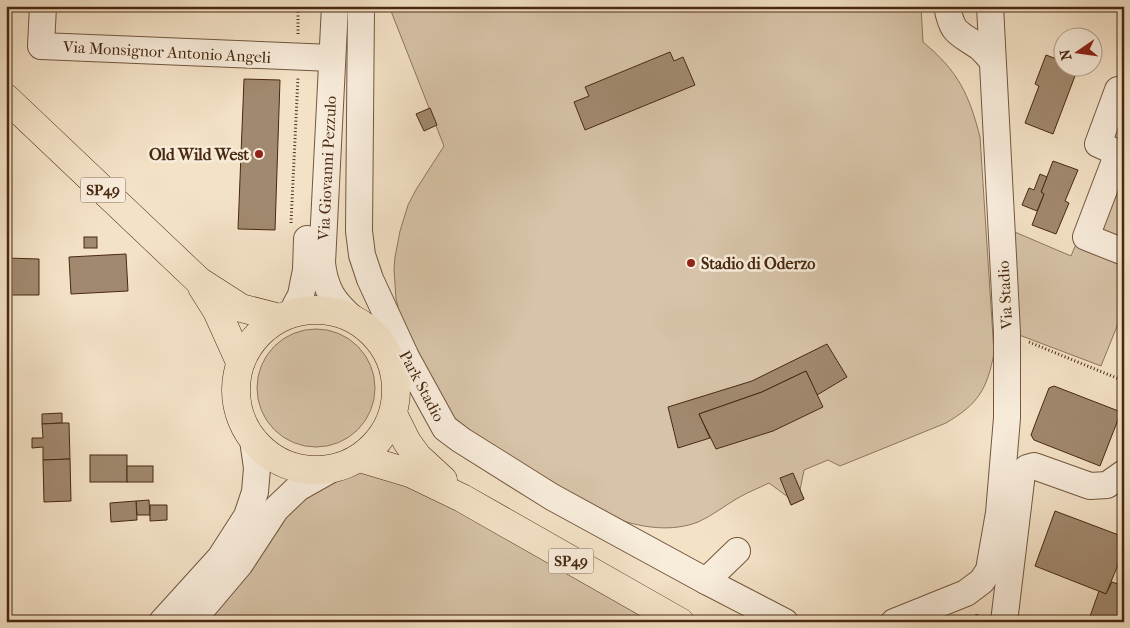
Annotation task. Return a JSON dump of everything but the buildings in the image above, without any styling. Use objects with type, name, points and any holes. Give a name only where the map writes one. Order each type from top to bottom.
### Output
[{"type":"main road","name":"SP49","points":[[6,98],[199,281],[241,308],[285,316]]},
{"type":"main road","name":"SP49","points":[[199,281],[217,310],[240,362]]},
{"type":"main road","name":"SP49","points":[[318,310],[342,314],[353,319],[364,325],[381,343],[393,365],[397,389],[393,414],[386,431],[374,446],[360,458],[346,466],[330,470],[308,471],[287,466],[268,455],[253,440],[242,422],[236,403],[236,382],[240,362],[250,344],[263,329],[285,316],[298,312],[318,310]]},
{"type":"main road","name":"SP49","points":[[393,414],[407,442],[418,457],[462,498]]},
{"type":"main road","name":"SP49","points":[[360,458],[410,473],[462,498],[680,622]]},
{"type":"street","name":"Via Monsignor Antonio Angeli","points":[[43,6],[41,46],[316,62]]},
{"type":"street","name":"Via Giovanni Pezzulo","points":[[285,316],[301,295],[306,270],[318,6]]},
{"type":"street","name":"Via Giovanni Pezzulo","points":[[335,6],[316,62],[322,263],[329,291],[338,305],[353,319]]},
{"type":"street","name":"Park Stadio","points":[[360,6],[359,232],[362,255],[370,279],[406,357],[444,428],[552,497],[785,622]]},
{"type":"street","points":[[947,6],[950,21],[955,30],[980,47],[992,60]]},
{"type":"street","points":[[953,6],[964,12],[974,10],[980,6]]},
{"type":"street","name":"Via Stadio","points":[[894,622],[966,593],[982,581],[989,570],[999,513],[1007,418],[1007,333],[990,6]]},
{"type":"street","points":[[1118,90],[1098,144],[1118,152],[1086,237],[1124,252]]},
{"type":"street","points":[[162,622],[220,558],[247,516],[255,492],[257,468],[253,440]]},
{"type":"street","points":[[1004,622],[1022,474],[1027,468],[1034,466],[1090,486],[1107,485],[1124,473]]},
{"type":"street","points":[[191,622],[240,564],[276,509],[298,488],[330,470]]},
{"type":"street","points":[[706,581],[737,551]]},
{"type":"path","points":[[298,6],[299,36]]},
{"type":"path","points":[[291,233],[316,62]]},
{"type":"path","points":[[1007,333],[1124,381]]},
{"type":"shaded area","name":"Stadio di Oderzo","points":[[389,6],[921,6],[923,42],[945,63],[961,84],[980,137],[994,353],[988,377],[979,395],[966,409],[946,423],[840,466],[828,460],[804,470],[800,490],[804,499],[791,505],[788,497],[769,483],[742,496],[703,520],[678,527],[647,527],[618,519],[533,473],[473,433],[449,413],[403,327],[396,299],[394,269],[400,231],[408,205],[444,146]]},
{"type":"shaded area","points":[[1124,176],[1124,244],[1100,234]]},
{"type":"shaded area","points":[[1010,230],[1071,256],[1076,244],[1124,264],[1124,309],[1101,366],[1014,333]]},
{"type":"shaded area","points":[[316,329],[339,333],[358,346],[371,365],[375,388],[371,411],[358,430],[339,443],[316,447],[293,443],[274,430],[261,411],[257,388],[261,365],[274,346],[293,333]]},
{"type":"shaded area","points":[[360,458],[673,622],[191,622],[240,564],[330,470],[346,466]]},
{"type":"place","name":"Old Wild West","points":[[259,154]]},
{"type":"place","name":"Stadio di Oderzo","points":[[691,263]]}]
